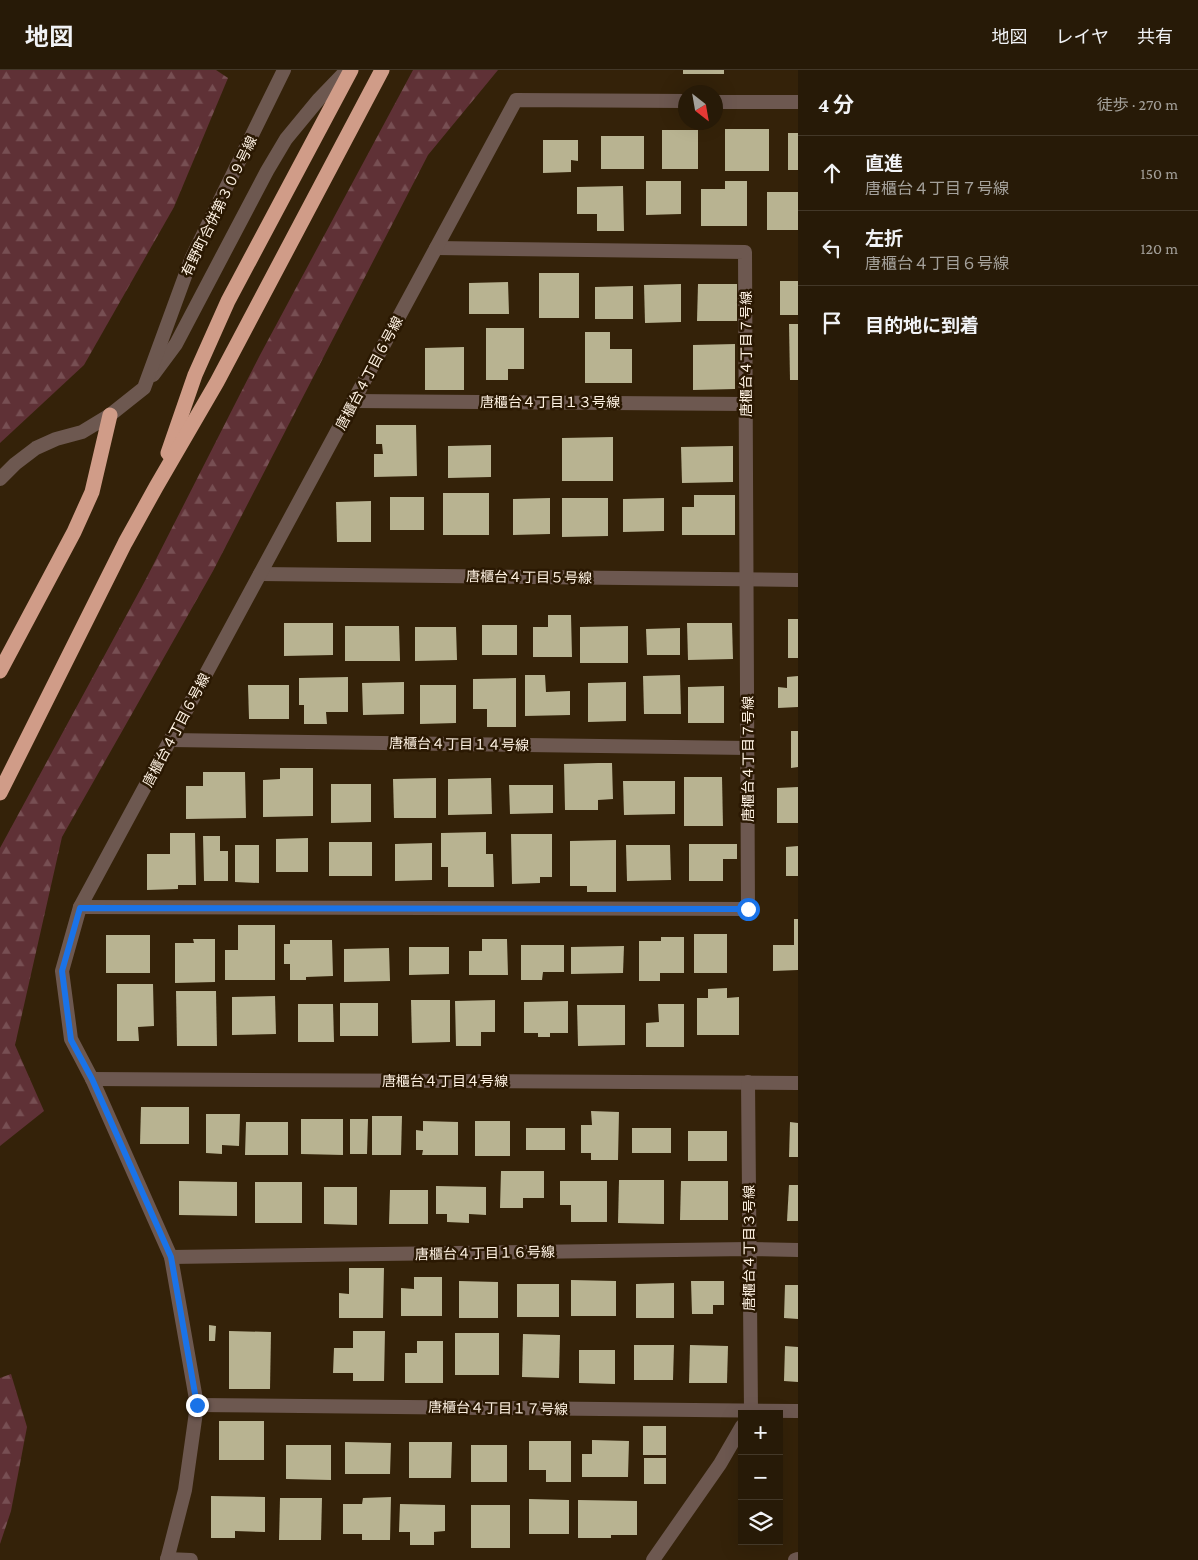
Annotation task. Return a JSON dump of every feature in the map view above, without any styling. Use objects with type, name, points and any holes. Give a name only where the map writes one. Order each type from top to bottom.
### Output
[{"type":"highway","points":[[156,488],[195,375],[228,301],[351,70]]},
{"type":"highway","points":[[0,793],[125,543],[217,382],[382,70]]},
{"type":"highway","points":[[0,671],[74,532],[92,492],[110,415]]},
{"type":"street","name":"有野町合併第３０９号線","points":[[144,388],[192,257],[284,70]]},
{"type":"street","points":[[0,479],[15,464],[36,448],[56,439],[82,432],[110,415],[144,388],[176,344],[267,171],[286,139],[319,99],[347,70]]},
{"type":"street","name":"唐櫃台４丁目６号線","points":[[167,1560],[185,1490],[197,1405],[171,1257],[92,1079],[71,1040],[62,971],[80,908],[516,100],[678,101]]},
{"type":"street","points":[[723,102],[798,102]]},
{"type":"street","name":"唐櫃台４丁目７号線","points":[[80,908],[748,909],[748,580],[745,252],[436,248]]},
{"type":"street","name":"唐櫃台４丁目１３号線","points":[[354,401],[746,404]]},
{"type":"street","name":"唐櫃台４丁目５号線","points":[[260,574],[798,580]]},
{"type":"street","name":"唐櫃台４丁目１４号線","points":[[171,740],[748,748]]},
{"type":"street","name":"唐櫃台４丁目４号線","points":[[92,1079],[798,1083]]},
{"type":"street","name":"唐櫃台４丁目３号線","points":[[748,1082],[750,1410]]},
{"type":"street","name":"唐櫃台４丁目１６号線","points":[[171,1257],[750,1249],[798,1250]]},
{"type":"street","name":"唐櫃台４丁目１７号線","points":[[197,1405],[738,1412]]},
{"type":"street","name":"唐櫃台４丁目１７号線","points":[[783,1411],[798,1411]]},
{"type":"street","points":[[653,1560],[720,1464],[738,1433]]},
{"type":"street","points":[[167,1560],[191,1560]]},
{"type":"green space","points":[[0,70],[216,70],[228,78],[174,207],[84,365],[0,443]]},
{"type":"green space","points":[[413,70],[498,70],[428,155],[213,571],[62,837],[15,1045],[44,1111],[0,1146],[0,848],[146,579],[260,355]]},
{"type":"green space","points":[[11,1374],[27,1427],[11,1511],[0,1544],[0,1378]]},
{"type":"building","points":[[683,70],[724,70],[724,74],[683,74]]},
{"type":"building","points":[[725,129],[769,129],[769,171],[725,171]]},
{"type":"building","points":[[662,130],[698,130],[698,169],[662,169]]},
{"type":"building","points":[[788,133],[798,133],[798,170],[788,170]]},
{"type":"building","points":[[601,136],[644,136],[644,169],[601,169]]},
{"type":"building","points":[[543,140],[578,140],[578,161],[571,160],[571,172],[543,173]]},
{"type":"building","points":[[646,181],[681,181],[681,214],[646,215]]},
{"type":"building","points":[[725,181],[747,181],[747,226],[701,226],[701,189],[725,189]]},
{"type":"building","points":[[623,186],[624,231],[597,231],[597,214],[577,214],[577,187]]},
{"type":"building","points":[[767,192],[798,192],[798,230],[767,230]]},
{"type":"building","points":[[539,273],[579,273],[579,318],[539,318]]},
{"type":"building","points":[[780,281],[798,281],[798,315],[780,315]]},
{"type":"building","points":[[508,282],[509,314],[469,314],[469,283]]},
{"type":"building","points":[[681,284],[681,322],[645,323],[644,285]]},
{"type":"building","points":[[698,284],[737,284],[737,321],[697,321]]},
{"type":"building","points":[[633,286],[633,319],[595,319],[595,287]]},
{"type":"building","points":[[789,324],[798,324],[798,380],[790,380]]},
{"type":"building","points":[[486,328],[524,328],[524,369],[508,369],[508,380],[486,380]]},
{"type":"building","points":[[585,332],[610,332],[610,349],[632,349],[632,383],[585,383]]},
{"type":"building","points":[[735,344],[735,389],[693,390],[693,345]]},
{"type":"building","points":[[464,347],[464,390],[425,390],[425,348]]},
{"type":"building","points":[[376,425],[416,425],[417,476],[374,477],[374,454],[383,454],[382,444],[376,444]]},
{"type":"building","points":[[613,437],[613,481],[562,481],[562,438]]},
{"type":"building","points":[[491,445],[491,477],[448,478],[448,446]]},
{"type":"building","points":[[733,446],[733,482],[682,483],[681,447]]},
{"type":"building","points":[[443,493],[489,493],[489,535],[443,535]]},
{"type":"building","points":[[694,495],[735,495],[735,535],[682,535],[682,507],[694,507]]},
{"type":"building","points":[[390,497],[424,497],[424,530],[390,530]]},
{"type":"building","points":[[550,498],[550,534],[513,535],[513,499]]},
{"type":"building","points":[[562,498],[608,498],[608,536],[562,537]]},
{"type":"building","points":[[664,498],[664,531],[623,532],[623,499]]},
{"type":"building","points":[[371,501],[371,542],[337,542],[336,502]]},
{"type":"building","points":[[548,615],[571,615],[572,657],[533,657],[533,627],[548,627]]},
{"type":"building","points":[[788,619],[798,619],[798,658],[788,658]]},
{"type":"building","points":[[284,623],[333,623],[333,655],[284,656]]},
{"type":"building","points":[[687,623],[732,623],[733,659],[688,660]]},
{"type":"building","points":[[482,625],[517,625],[517,655],[482,655]]},
{"type":"building","points":[[345,626],[399,626],[400,661],[345,661]]},
{"type":"building","points":[[628,626],[628,663],[580,663],[580,627]]},
{"type":"building","points":[[415,627],[456,627],[457,660],[415,661]]},
{"type":"building","points":[[680,628],[680,655],[647,655],[646,629]]},
{"type":"building","points":[[525,675],[545,675],[546,692],[570,691],[570,715],[525,716]]},
{"type":"building","points":[[680,675],[681,714],[644,714],[643,676]]},
{"type":"building","points":[[798,676],[798,707],[778,708],[778,687],[787,688],[787,677]]},
{"type":"building","points":[[348,677],[348,712],[326,712],[327,724],[304,724],[304,705],[299,705],[299,678]]},
{"type":"building","points":[[516,678],[516,727],[487,727],[487,709],[473,709],[473,679]]},
{"type":"building","points":[[404,682],[404,714],[363,715],[362,683]]},
{"type":"building","points":[[626,682],[626,721],[588,722],[588,683]]},
{"type":"building","points":[[248,685],[289,685],[289,719],[249,719]]},
{"type":"building","points":[[420,685],[456,685],[456,723],[420,724]]},
{"type":"building","points":[[724,686],[724,723],[688,723],[688,687]]},
{"type":"building","points":[[791,731],[798,731],[798,767],[791,768]]},
{"type":"building","points":[[612,763],[613,799],[598,800],[598,810],[565,810],[564,764]]},
{"type":"building","points":[[280,768],[313,768],[313,816],[263,817],[263,780],[280,779]]},
{"type":"building","points":[[203,772],[245,772],[246,818],[186,819],[186,786],[203,786]]},
{"type":"building","points":[[684,777],[722,777],[723,826],[684,826]]},
{"type":"building","points":[[436,778],[436,818],[394,818],[393,779]]},
{"type":"building","points":[[491,778],[492,814],[448,815],[448,779]]},
{"type":"building","points":[[623,781],[675,781],[675,814],[624,815]]},
{"type":"building","points":[[331,784],[371,784],[371,822],[331,823]]},
{"type":"building","points":[[509,785],[553,785],[553,813],[510,814]]},
{"type":"building","points":[[798,787],[798,823],[777,823],[777,788]]},
{"type":"building","points":[[486,832],[486,854],[493,854],[494,887],[448,887],[448,867],[441,867],[441,833]]},
{"type":"building","points":[[170,833],[195,833],[196,885],[178,885],[178,889],[147,890],[147,854],[170,854]]},
{"type":"building","points":[[511,834],[552,834],[552,877],[540,877],[540,883],[512,884]]},
{"type":"building","points":[[203,836],[220,836],[220,851],[228,851],[228,881],[204,881]]},
{"type":"building","points":[[308,838],[308,872],[276,872],[276,839]]},
{"type":"building","points":[[616,840],[616,892],[587,892],[587,886],[570,886],[570,841]]},
{"type":"building","points":[[329,842],[372,842],[372,876],[329,876]]},
{"type":"building","points":[[432,843],[432,880],[395,881],[395,844]]},
{"type":"building","points":[[689,844],[737,844],[737,859],[723,859],[723,881],[689,881]]},
{"type":"building","points":[[235,845],[259,845],[259,883],[235,882]]},
{"type":"building","points":[[626,845],[670,845],[671,880],[627,881]]},
{"type":"building","points":[[798,846],[798,876],[786,876],[786,847]]},
{"type":"building","points":[[794,919],[798,919],[798,970],[773,971],[773,945],[794,945]]},
{"type":"building","points":[[238,925],[275,925],[275,980],[225,980],[225,950],[238,950]]},
{"type":"building","points":[[694,934],[727,934],[727,973],[694,973]]},
{"type":"building","points":[[106,935],[150,935],[150,973],[106,973]]},
{"type":"building","points":[[661,937],[684,937],[684,973],[660,973],[660,981],[639,981],[639,941],[661,941]]},
{"type":"building","points":[[193,939],[215,939],[215,982],[175,983],[175,943],[194,943]]},
{"type":"building","points":[[482,939],[507,939],[508,975],[469,975],[469,951],[482,951]]},
{"type":"building","points":[[290,940],[332,940],[333,976],[306,977],[306,980],[290,980],[290,964],[284,964],[284,944],[290,944]]},
{"type":"building","points":[[521,945],[564,945],[564,972],[543,972],[542,980],[521,980]]},
{"type":"building","points":[[624,946],[623,973],[571,974],[571,947]]},
{"type":"building","points":[[409,947],[449,947],[449,974],[409,975]]},
{"type":"building","points":[[389,948],[390,981],[344,982],[344,949]]},
{"type":"building","points":[[117,984],[153,984],[154,1026],[138,1027],[139,1041],[117,1041]]},
{"type":"building","points":[[727,988],[727,998],[739,997],[739,1035],[697,1035],[697,998],[708,998],[708,989]]},
{"type":"building","points":[[176,991],[216,991],[217,1046],[177,1046]]},
{"type":"building","points":[[275,996],[276,1034],[232,1035],[232,997]]},
{"type":"building","points":[[411,1000],[450,1000],[450,1042],[412,1043]]},
{"type":"building","points":[[495,1000],[495,1032],[481,1032],[481,1046],[456,1046],[455,1001]]},
{"type":"building","points":[[568,1001],[568,1033],[550,1033],[550,1037],[538,1037],[538,1033],[524,1033],[524,1002]]},
{"type":"building","points":[[340,1003],[378,1003],[378,1036],[340,1036]]},
{"type":"building","points":[[298,1004],[333,1004],[334,1042],[298,1042]]},
{"type":"building","points":[[658,1004],[684,1004],[684,1047],[646,1047],[646,1023],[659,1022]]},
{"type":"building","points":[[577,1005],[625,1005],[625,1045],[578,1046]]},
{"type":"building","points":[[141,1107],[189,1107],[189,1144],[140,1144]]},
{"type":"building","points":[[591,1111],[619,1112],[618,1160],[591,1160],[591,1153],[581,1153],[581,1125],[592,1125]]},
{"type":"building","points":[[206,1114],[240,1114],[239,1146],[222,1145],[222,1154],[206,1153]]},
{"type":"building","points":[[372,1116],[402,1116],[401,1155],[372,1155]]},
{"type":"building","points":[[301,1119],[343,1119],[343,1155],[301,1154]]},
{"type":"building","points":[[350,1119],[368,1119],[367,1154],[350,1154]]},
{"type":"building","points":[[423,1121],[458,1122],[458,1155],[422,1155],[423,1150],[416,1150],[416,1130],[423,1131]]},
{"type":"building","points":[[475,1121],[510,1121],[510,1156],[475,1156]]},
{"type":"building","points":[[246,1122],[288,1122],[288,1155],[245,1155]]},
{"type":"building","points":[[790,1122],[798,1123],[798,1157],[789,1157]]},
{"type":"building","points":[[526,1128],[565,1128],[565,1150],[526,1150]]},
{"type":"building","points":[[632,1128],[671,1128],[671,1153],[632,1153]]},
{"type":"building","points":[[688,1131],[727,1131],[727,1161],[688,1161]]},
{"type":"building","points":[[501,1171],[544,1171],[544,1198],[523,1198],[523,1208],[500,1208]]},
{"type":"building","points":[[619,1180],[664,1180],[664,1224],[618,1223]]},
{"type":"building","points":[[179,1181],[237,1182],[237,1216],[179,1215]]},
{"type":"building","points":[[560,1181],[607,1181],[607,1222],[571,1222],[571,1205],[560,1205]]},
{"type":"building","points":[[681,1181],[728,1181],[728,1220],[680,1220]]},
{"type":"building","points":[[255,1182],[302,1182],[302,1223],[255,1223]]},
{"type":"building","points":[[789,1185],[798,1185],[798,1221],[787,1221]]},
{"type":"building","points":[[436,1186],[486,1187],[486,1215],[469,1214],[469,1223],[447,1222],[447,1214],[436,1214]]},
{"type":"building","points":[[324,1187],[357,1187],[357,1225],[324,1224]]},
{"type":"building","points":[[390,1190],[428,1190],[428,1224],[389,1224]]},
{"type":"building","points":[[349,1268],[384,1268],[383,1318],[339,1318],[339,1293],[349,1294]]},
{"type":"building","points":[[414,1277],[442,1277],[442,1316],[401,1316],[401,1288],[414,1289]]},
{"type":"building","points":[[571,1280],[616,1281],[616,1316],[571,1316]]},
{"type":"building","points":[[459,1281],[498,1282],[498,1318],[459,1318]]},
{"type":"building","points":[[691,1281],[724,1281],[724,1305],[713,1305],[713,1314],[692,1314]]},
{"type":"building","points":[[674,1283],[674,1318],[636,1318],[636,1284]]},
{"type":"building","points":[[517,1284],[559,1284],[559,1317],[517,1317]]},
{"type":"building","points":[[785,1285],[798,1285],[798,1319],[784,1318]]},
{"type":"building","points":[[209,1325],[216,1326],[215,1341],[209,1341]]},
{"type":"building","points":[[229,1331],[271,1332],[270,1389],[229,1389]]},
{"type":"building","points":[[353,1331],[385,1331],[384,1381],[353,1381],[353,1373],[333,1373],[334,1348],[353,1348]]},
{"type":"building","points":[[455,1333],[499,1333],[499,1375],[455,1375]]},
{"type":"building","points":[[523,1334],[560,1335],[559,1378],[522,1377]]},
{"type":"building","points":[[417,1341],[443,1341],[443,1383],[405,1383],[405,1353],[417,1353]]},
{"type":"building","points":[[634,1345],[674,1345],[673,1380],[634,1380]]},
{"type":"building","points":[[690,1345],[728,1346],[727,1383],[689,1383]]},
{"type":"building","points":[[785,1346],[798,1347],[798,1382],[784,1381]]},
{"type":"building","points":[[579,1350],[615,1350],[615,1384],[579,1383]]},
{"type":"building","points":[[219,1421],[264,1421],[264,1460],[219,1460]]},
{"type":"building","points":[[643,1426],[666,1426],[666,1455],[643,1455]]},
{"type":"building","points":[[592,1440],[629,1441],[628,1477],[582,1477],[582,1454],[592,1454]]},
{"type":"building","points":[[529,1441],[571,1441],[571,1482],[546,1482],[546,1470],[529,1470]]},
{"type":"building","points":[[345,1442],[391,1443],[390,1474],[345,1474]]},
{"type":"building","points":[[409,1442],[452,1442],[451,1478],[409,1478]]},
{"type":"building","points":[[286,1445],[331,1445],[331,1480],[286,1479]]},
{"type":"building","points":[[471,1445],[507,1445],[507,1482],[471,1482]]},
{"type":"building","points":[[644,1458],[666,1458],[666,1484],[644,1484]]},
{"type":"building","points":[[211,1496],[265,1497],[265,1532],[235,1531],[235,1538],[211,1538]]},
{"type":"building","points":[[391,1497],[390,1540],[362,1540],[362,1534],[343,1534],[343,1504],[362,1504],[363,1498]]},
{"type":"building","points":[[280,1498],[322,1498],[321,1540],[279,1540]]},
{"type":"building","points":[[529,1499],[569,1500],[569,1534],[529,1534]]},
{"type":"building","points":[[578,1500],[637,1501],[637,1535],[611,1535],[611,1538],[578,1538]]},
{"type":"building","points":[[400,1504],[445,1505],[445,1531],[434,1532],[434,1545],[410,1545],[410,1532],[399,1532]]},
{"type":"building","points":[[471,1505],[510,1505],[510,1548],[471,1548]]},
{"type":"route","points":[[197,1405],[171,1257],[92,1079],[71,1040],[62,971],[80,908],[748,909]]}]
